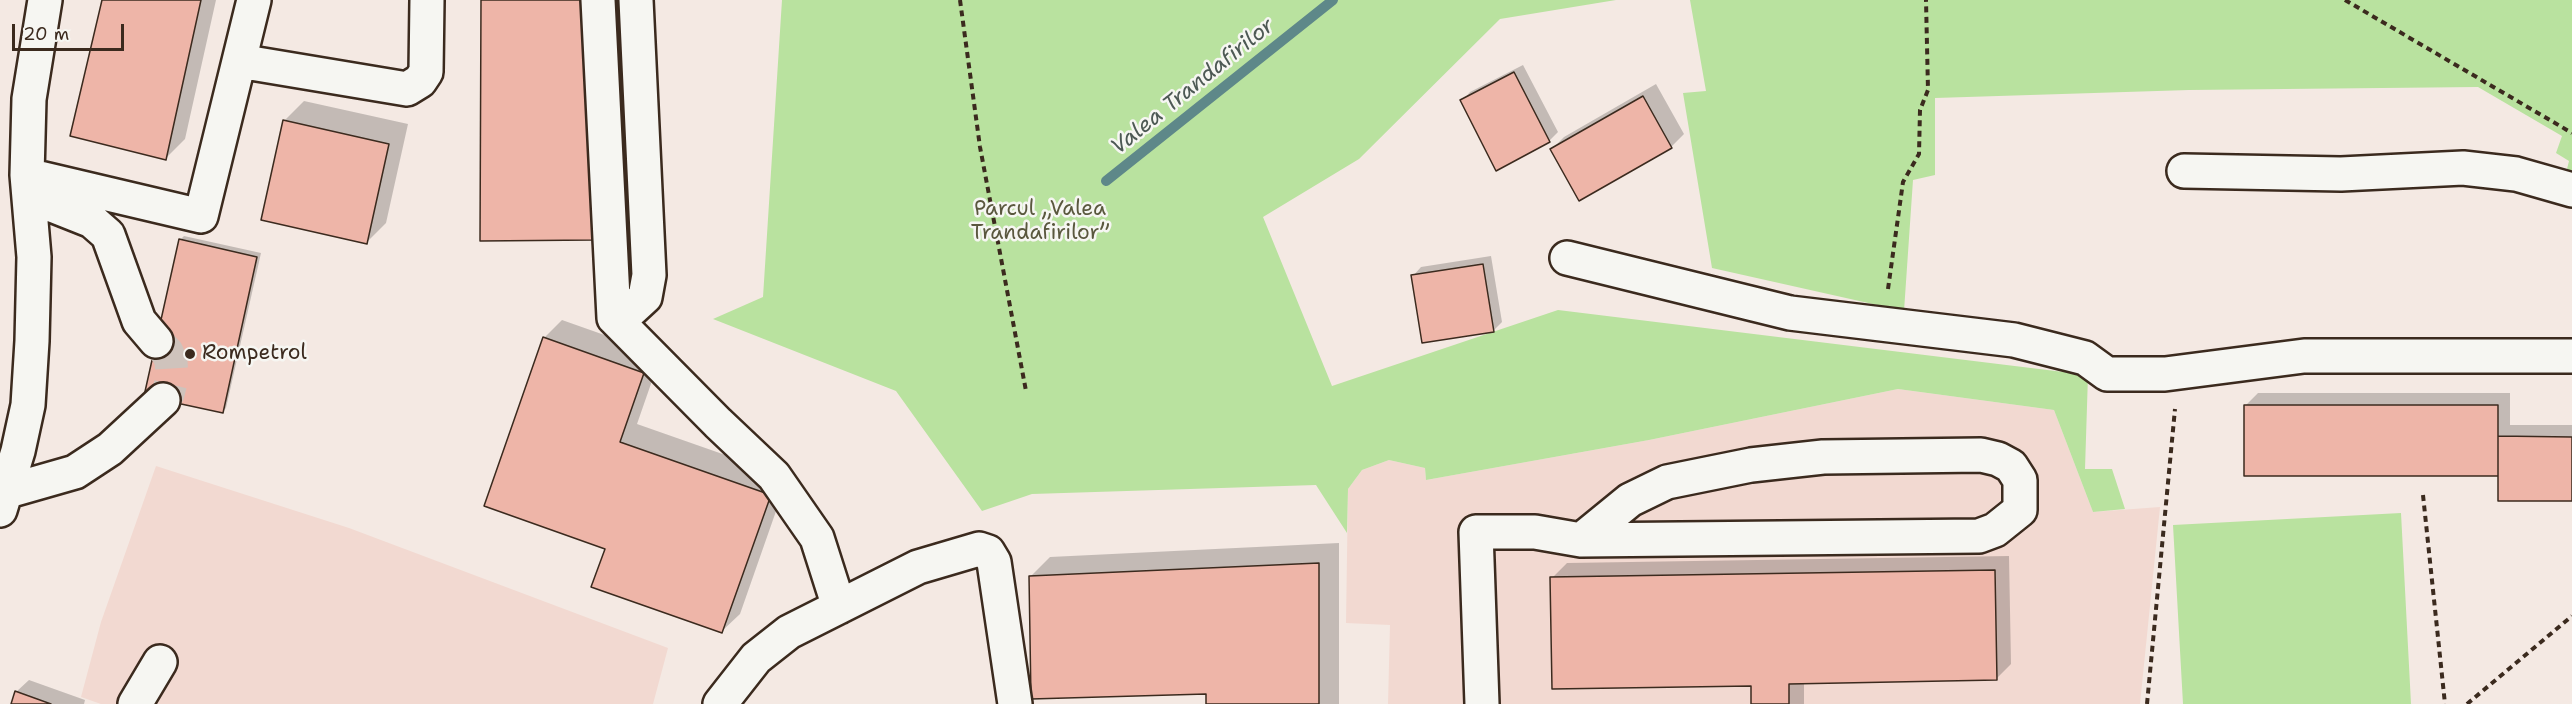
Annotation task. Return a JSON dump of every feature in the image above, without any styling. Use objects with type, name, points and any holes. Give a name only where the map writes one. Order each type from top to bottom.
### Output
[{"type":"street","points":[[3,501],[18,451],[28,405],[34,257],[28,185],[28,99],[45,0]]},
{"type":"street","points":[[28,185],[201,216],[254,0]]},
{"type":"street","points":[[239,61],[407,89],[420,81],[426,72],[427,0]]},
{"type":"street","points":[[598,0],[614,318],[774,476],[817,538],[839,607]]},
{"type":"street","points":[[614,318],[632,309],[645,297],[649,275],[636,0]]},
{"type":"street","points":[[2184,171],[2341,174],[2463,168],[2516,174],[2572,190]]},
{"type":"street","points":[[28,185],[92,221],[108,235],[139,321],[156,341]]},
{"type":"street","points":[[1567,258],[1790,313],[2014,340],[2085,358],[2107,374],[2178,372],[2304,356],[2572,356]]},
{"type":"street","points":[[3,501],[75,472],[110,449],[163,400]]},
{"type":"street","points":[[1482,704],[1476,532],[1535,532],[1581,540],[1979,536],[1995,530],[2020,510],[2020,480],[2011,466],[1998,459],[1981,455],[1823,457],[1751,465],[1666,482],[1630,500],[1581,540]]},
{"type":"street","points":[[720,704],[756,658],[789,632],[918,567],[979,549],[988,552],[994,561],[1015,704]]},
{"type":"street","points":[[135,704],[160,662]]},
{"type":"path","points":[[960,0],[980,147],[1026,391]]},
{"type":"path","points":[[1898,326],[1887,294],[1903,182],[1919,154],[1920,110],[1928,90],[1926,0]]},
{"type":"path","points":[[2345,0],[2572,133]]},
{"type":"path","points":[[2147,704],[2178,372]]},
{"type":"path","points":[[2423,495],[2445,704]]},
{"type":"path","points":[[2467,704],[2572,616]]},
{"type":"shaded area","points":[[1898,389],[2054,410],[2093,512],[2160,507],[2140,704],[1388,704],[1390,625],[1346,623],[1348,489],[1362,470],[1389,460],[1425,468],[1426,480],[1649,440]]},
{"type":"shaded area","points":[[156,466],[349,528],[668,648],[653,704],[101,704],[81,697],[101,622]]},
{"type":"green space","name":"Parcul „Valea Trandafirilor”","points":[[782,0],[1616,0],[1500,19],[1359,159],[1263,217],[1332,386],[1558,310],[2088,375],[2085,469],[2112,469],[2125,509],[2093,512],[2054,410],[1898,389],[1649,440],[1426,480],[1425,468],[1389,460],[1362,470],[1348,489],[1347,533],[1316,485],[1032,494],[982,511],[896,391],[713,319],[763,297]]},
{"type":"green space","points":[[1690,0],[2572,0],[2572,176],[2566,173],[2569,161],[2556,153],[2562,136],[2478,87],[2189,90],[1935,98],[1935,175],[1913,180],[1904,311],[1712,268],[1683,93],[1706,91]]},
{"type":"green space","points":[[2401,513],[2411,704],[2183,704],[2173,525]]},
{"type":"building","points":[[102,0],[201,0],[166,160],[70,136]]},
{"type":"building","points":[[481,0],[586,0],[593,240],[480,241]]},
{"type":"building","points":[[1514,72],[1550,142],[1496,171],[1460,100]]},
{"type":"building","points":[[1643,96],[1672,148],[1579,201],[1550,149]]},
{"type":"building","points":[[283,120],[389,144],[367,244],[261,220]]},
{"type":"building","points":[[179,239],[257,257],[223,413],[144,396]]},
{"type":"building","points":[[1483,264],[1494,332],[1422,343],[1411,275]]},
{"type":"building","points":[[543,337],[644,373],[620,442],[771,495],[722,633],[591,587],[605,549],[484,506]]},
{"type":"building","points":[[2244,405],[2498,405],[2498,476],[2244,476]]},
{"type":"building","points":[[2498,436],[2572,437],[2572,501],[2498,501]]},
{"type":"building","points":[[1319,563],[1319,704],[1206,704],[1206,694],[1031,699],[1029,576]]},
{"type":"building","points":[[1995,570],[1997,680],[1789,684],[1789,704],[1751,704],[1751,686],[1552,689],[1550,577]]},
{"type":"building","points":[[15,691],[51,704],[11,704]]},
{"type":"waterway","name":"Valea Trandafirilor","points":[[1106,181],[1333,0]]},
{"type":"tunnel","points":[[156,341],[167,352],[171,361],[172,378],[168,394],[163,400]]},
{"type":"place","name":"Rompetrol","points":[[190,354]]}]
